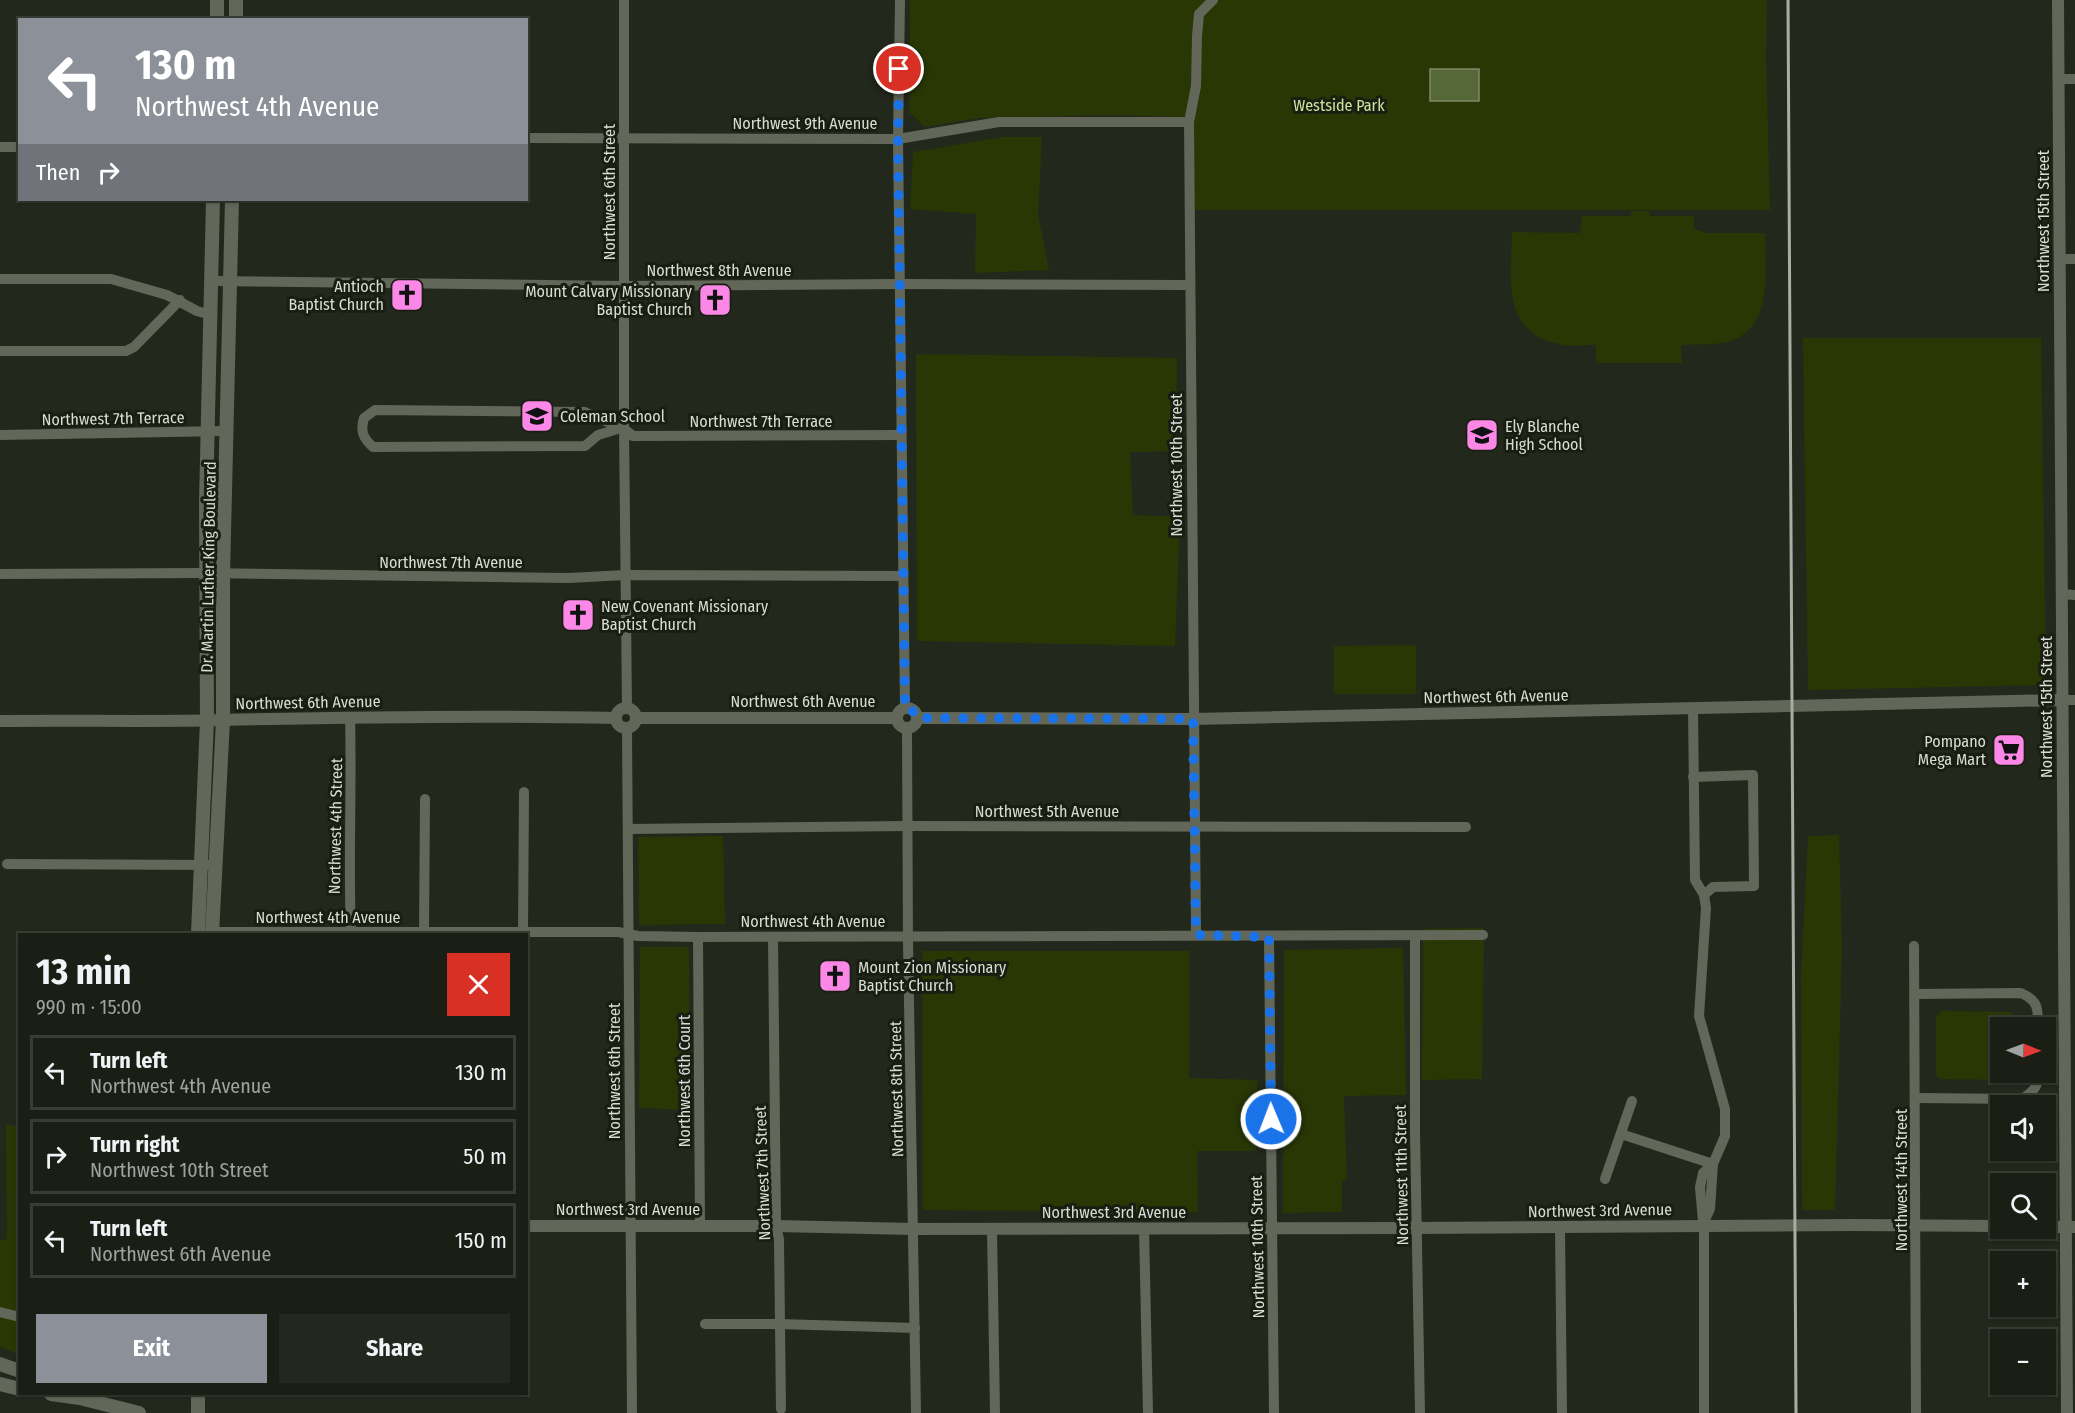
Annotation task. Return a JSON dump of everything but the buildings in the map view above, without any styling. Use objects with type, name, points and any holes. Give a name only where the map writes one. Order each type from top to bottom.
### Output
[{"type":"main road","points":[[217,0],[217,18]]},
{"type":"main road","points":[[236,0],[236,18]]},
{"type":"main road","name":"Dr. Martin Luther King Boulevard","points":[[212,933],[209,865],[206,573],[213,201]]},
{"type":"main road","name":"Dr. Martin Luther King Boulevard","points":[[198,933],[209,865],[223,720],[223,575],[232,201]]},
{"type":"main road","points":[[0,1364],[18,1370]]},
{"type":"main road","points":[[0,1384],[18,1388]]},
{"type":"main road","points":[[198,1395],[198,1413]]},
{"type":"main road","points":[[76,1396],[139,1413]]},
{"type":"street","name":"Northwest 6th Street","points":[[624,0],[624,428],[627,708]]},
{"type":"street","points":[[900,0],[898,139],[902,576],[901,713],[898,724],[907,728],[915,724],[917,718],[912,710],[901,713]]},
{"type":"street","name":"Northwest 10th Street","points":[[1196,935],[1189,122],[1196,86],[1199,14],[1212,0]]},
{"type":"street","name":"Northwest 15th Street","points":[[2058,0],[2060,259],[2069,595],[2070,1227],[2067,1413]]},
{"type":"street","points":[[2058,79],[2075,79]]},
{"type":"street","name":"Northwest 9th Avenue","points":[[528,138],[898,139],[999,122],[1189,122]]},
{"type":"street","points":[[0,147],[18,147]]},
{"type":"street","points":[[2060,259],[2075,259]]},
{"type":"street","points":[[0,279],[111,279],[180,300],[197,311],[211,315]]},
{"type":"street","name":"Northwest 8th Avenue","points":[[212,281],[624,286],[1190,285]]},
{"type":"street","points":[[0,351],[126,351],[134,347],[180,300]]},
{"type":"street","name":"Northwest 7th Terrace","points":[[624,428],[598,435],[585,446],[373,447],[365,440],[361,429],[364,418],[375,410],[585,412],[624,428],[633,436],[901,435]]},
{"type":"street","name":"Northwest 7th Terrace","points":[[0,435],[226,431]]},
{"type":"street","name":"Northwest 7th Avenue","points":[[0,574],[206,573],[569,578],[625,575],[902,576]]},
{"type":"street","name":"Northwest 6th Avenue","points":[[917,718],[1193,719],[2069,700]]},
{"type":"street","points":[[627,708],[635,712],[637,718],[635,724],[627,729],[621,727],[616,718],[621,710],[627,708]]},
{"type":"street","points":[[1693,708],[1695,880],[1704,895],[1706,908],[1699,1016],[1725,1109],[1726,1124],[1725,1136],[1713,1164],[1703,1173],[1700,1187],[1704,1413]]},
{"type":"street","name":"Northwest 6th Avenue","points":[[637,718],[901,713]]},
{"type":"street","name":"Northwest 6th Avenue","points":[[0,721],[543,716],[616,718]]},
{"type":"street","name":"Northwest 4th Street","points":[[350,717],[349,902],[351,933]]},
{"type":"street","name":"Northwest 8th Street","points":[[907,728],[916,1413]]},
{"type":"street","name":"Northwest 6th Street","points":[[627,729],[632,1413]]},
{"type":"street","points":[[1693,777],[1753,775],[1754,886],[1713,887],[1704,895]]},
{"type":"street","points":[[523,932],[524,792]]},
{"type":"street","points":[[424,933],[425,799]]},
{"type":"street","name":"Northwest 5th Avenue","points":[[628,829],[908,826],[1466,827]]},
{"type":"street","points":[[7,864],[209,865]]},
{"type":"street","name":"Northwest 4th Avenue","points":[[424,933],[618,932],[629,935],[698,937],[1483,935]]},
{"type":"street","name":"Northwest 11th Street","points":[[1415,936],[1416,1228],[1420,1413]]},
{"type":"street","name":"Northwest 6th Court","points":[[698,937],[700,1226]]},
{"type":"street","name":"Northwest 7th Street","points":[[773,937],[776,1226],[779,1239],[781,1409]]},
{"type":"street","name":"Northwest 10th Street","points":[[1269,937],[1274,1413]]},
{"type":"street","name":"Northwest 14th Street","points":[[1914,946],[1916,1413]]},
{"type":"street","points":[[1915,994],[2021,993],[2032,998],[2038,1009],[2038,1017]]},
{"type":"street","points":[[1916,1098],[2022,1099],[2032,1093],[2038,1083]]},
{"type":"street","name":"Northwest 3rd Avenue","points":[[1605,1179],[1632,1101]]},
{"type":"street","points":[[1621,1134],[1713,1164]]},
{"type":"street","name":"Northwest 3rd Avenue","points":[[528,1226],[992,1229],[1990,1226]]},
{"type":"street","points":[[1560,1227],[1562,1413]]},
{"type":"street","points":[[1144,1228],[1148,1413]]},
{"type":"street","points":[[992,1229],[996,1413]]},
{"type":"street","points":[[0,1312],[18,1316]]},
{"type":"street","points":[[705,1324],[915,1328]]},
{"type":"green space","name":"Westside Park","points":[[910,0],[1767,0],[1766,57],[1770,210],[1193,210],[1192,117],[1108,115],[980,118],[925,127],[909,112]]},
{"type":"green space","points":[[1002,137],[1042,137],[1038,215],[1049,270],[975,273],[976,214],[910,209],[913,152]]},
{"type":"green space","points":[[1631,211],[1649,211],[1650,216],[1694,216],[1694,229],[1706,233],[1765,233],[1764,299],[1752,327],[1740,337],[1723,343],[1681,345],[1682,363],[1596,363],[1596,345],[1559,344],[1540,338],[1527,328],[1518,315],[1513,301],[1512,232],[1580,233],[1582,216],[1631,216]]},
{"type":"green space","points":[[1803,338],[2041,338],[2046,685],[1808,690]]},
{"type":"green space","points":[[916,354],[1177,358],[1176,451],[1130,452],[1133,515],[1180,517],[1175,646],[917,641]]},
{"type":"green space","points":[[1416,645],[1416,694],[1334,694],[1334,646]]},
{"type":"green space","points":[[1839,835],[1842,947],[1835,1210],[1802,1210],[1801,976],[1808,836]]},
{"type":"green space","points":[[723,836],[725,924],[639,925],[638,837]]},
{"type":"green space","points":[[1484,928],[1482,1079],[1422,1080],[1423,929]]},
{"type":"green space","points":[[640,947],[689,947],[690,1110],[639,1108]]},
{"type":"green space","points":[[1403,948],[1406,1095],[1344,1096],[1347,1178],[1342,1182],[1342,1212],[1283,1213],[1284,950]]},
{"type":"green space","points":[[922,951],[1189,951],[1189,1078],[1257,1080],[1256,1151],[1197,1151],[1198,1212],[923,1210]]},
{"type":"green space","points":[[1941,1011],[2010,1012],[2016,1017],[1990,1017],[1990,1080],[1940,1079],[1936,1075],[1936,1017]]},
{"type":"green space","points":[[6,1125],[18,1126],[18,1354],[0,1347],[0,1240],[7,1239]]},
{"type":"shaded area","points":[[1430,69],[1479,69],[1479,101],[1430,101]]},
{"type":"railway","points":[[1788,0],[1796,1413]]},
{"type":"place","name":"Antioch Baptist Church","points":[[407,295]]},
{"type":"place","name":"Mount Calvary Missionary Baptist Church","points":[[715,300]]},
{"type":"place","name":"Coleman School","points":[[537,416]]},
{"type":"place","name":"Ely Blanche High School","points":[[1482,435]]},
{"type":"place","name":"New Covenant Missionary Baptist Church","points":[[578,615]]},
{"type":"place","name":"Pompano Mega Mart","points":[[2009,750]]},
{"type":"place","name":"Mount Zion Missionary Baptist Church","points":[[835,976]]},
{"type":"route","points":[[899,69],[905,708],[912,710],[917,718],[1193,719],[1196,935],[1269,937],[1271,1119]]}]
